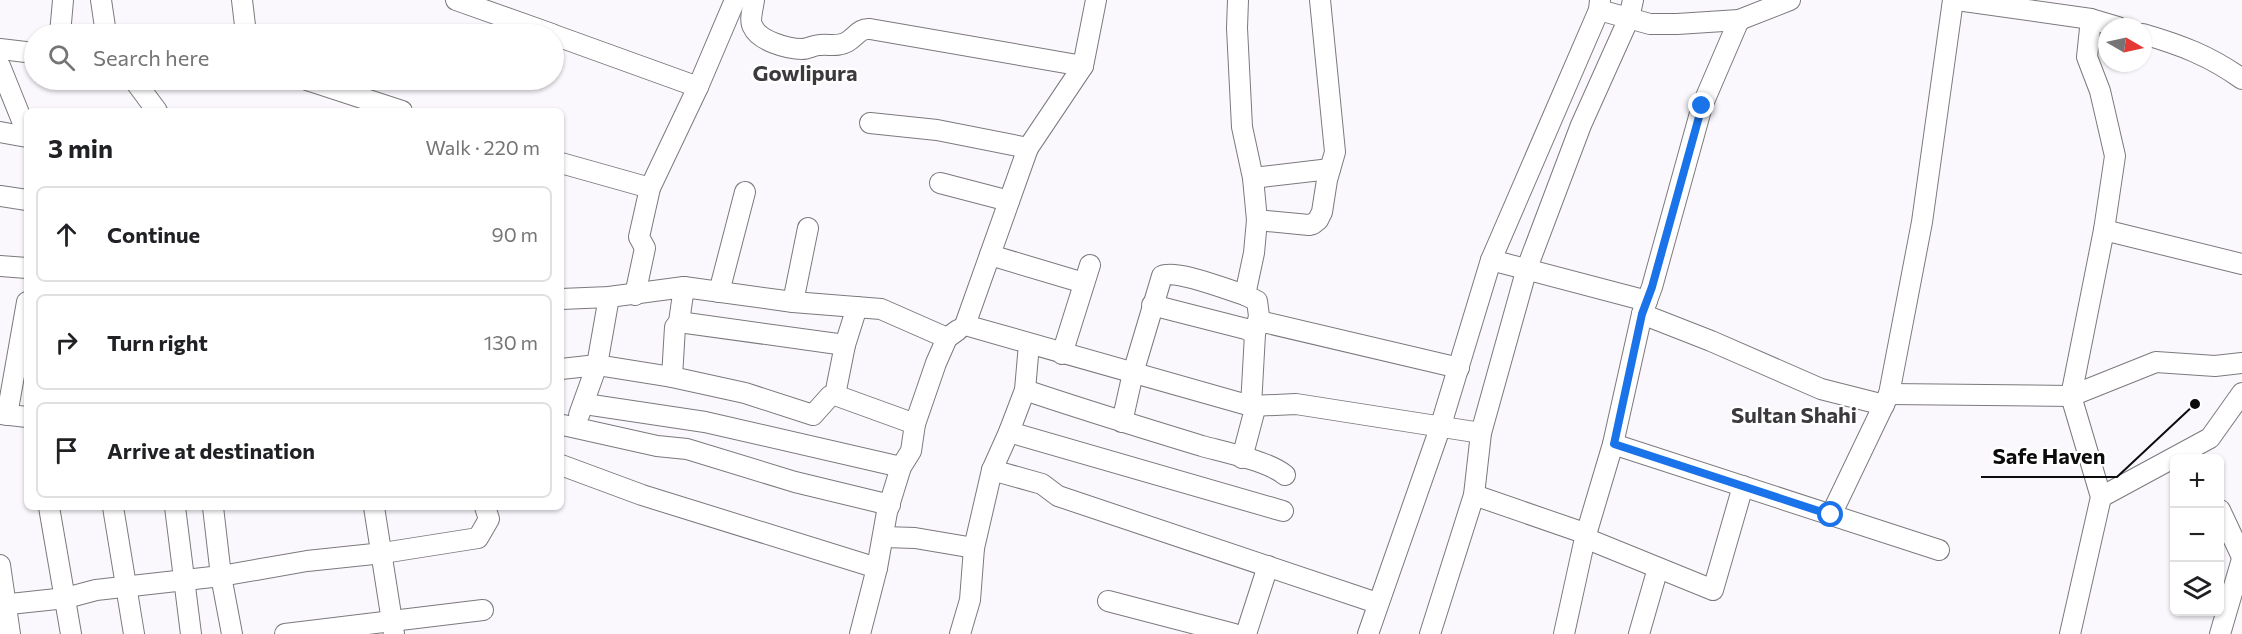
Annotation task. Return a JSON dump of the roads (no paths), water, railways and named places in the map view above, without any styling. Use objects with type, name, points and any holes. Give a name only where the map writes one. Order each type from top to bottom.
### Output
[{"type":"street","points":[[61,24],[63,0]]},
{"type":"street","points":[[101,0],[105,24]]},
{"type":"street","points":[[243,0],[245,24]]},
{"type":"street","points":[[456,0],[523,24]]},
{"type":"street","points":[[635,295],[645,248],[639,237],[650,188],[698,87],[735,0]]},
{"type":"street","points":[[754,0],[751,23],[753,29],[760,37],[788,46],[804,49],[816,45],[832,46],[846,43],[861,31],[870,29],[1083,66]]},
{"type":"street","points":[[860,634],[884,537],[887,512],[901,467],[910,451],[915,424],[947,338],[964,325],[1028,148],[1083,66],[1096,0]]},
{"type":"street","points":[[1238,0],[1237,28],[1242,127],[1253,178],[1257,220],[1254,253],[1245,296]]},
{"type":"street","points":[[1257,220],[1280,224],[1313,224],[1323,212],[1335,152],[1335,135],[1320,0]]},
{"type":"street","points":[[1368,634],[1440,428],[1491,260],[1600,5],[1631,9],[1650,24],[1739,20],[1790,0]]},
{"type":"street","points":[[1831,515],[1886,399],[1922,222],[1953,0]]},
{"type":"street","points":[[1958,0],[2098,21]]},
{"type":"street","points":[[1430,634],[1474,495],[1481,433],[1527,268],[1581,125],[1631,9]]},
{"type":"street","points":[[2070,634],[2101,497],[2071,396],[2104,230],[2115,156],[2100,91],[2087,57],[2091,19]]},
{"type":"street","points":[[1564,634],[1586,536],[1614,444],[1645,308],[1702,106],[1739,20]]},
{"type":"street","points":[[2152,37],[2185,46],[2222,65],[2242,79]]},
{"type":"street","points":[[564,39],[698,87]]},
{"type":"street","points":[[0,49],[24,52]]},
{"type":"street","points":[[0,66],[24,127]]},
{"type":"street","points":[[140,90],[150,108]]},
{"type":"street","points":[[338,90],[393,108]]},
{"type":"street","points":[[870,123],[937,130],[1028,148]]},
{"type":"street","points":[[0,132],[24,135]]},
{"type":"street","points":[[564,164],[650,188]]},
{"type":"street","points":[[1253,178],[1330,169]]},
{"type":"street","points":[[940,183],[1009,201]]},
{"type":"street","points":[[719,292],[745,192]]},
{"type":"street","points":[[0,196],[24,200]]},
{"type":"street","points":[[793,302],[808,228]]},
{"type":"street","points":[[2104,230],[2242,264]]},
{"type":"street","points":[[990,255],[1087,274],[1062,354]]},
{"type":"street","points":[[1491,260],[1527,268],[1645,308],[1711,341],[1821,389],[1886,399],[2071,396],[2156,362],[2216,366],[2242,363]]},
{"type":"street","points":[[0,266],[24,268]]},
{"type":"street","points":[[1122,422],[1133,373],[1162,276],[1166,274],[1187,277],[1254,298],[1259,303],[1253,406],[1242,458]]},
{"type":"street","points":[[672,377],[675,327],[680,322],[684,287]]},
{"type":"street","points":[[564,298],[635,295],[684,287],[793,302],[881,309],[947,338]]},
{"type":"street","points":[[564,427],[575,423],[585,404],[597,365],[609,297]]},
{"type":"street","points":[[1152,304],[1246,329],[1257,328],[1459,368]]},
{"type":"street","points":[[835,395],[845,345],[857,307]]},
{"type":"street","points":[[24,322],[4,415],[24,417]]},
{"type":"street","points":[[680,322],[845,345]]},
{"type":"street","points":[[964,325],[1253,406],[1296,404],[1481,433]]},
{"type":"street","points":[[960,634],[970,600],[974,548],[992,470],[1025,390],[1029,344]]},
{"type":"street","points":[[564,369],[597,365],[672,377],[745,393],[813,415],[830,396],[835,395],[915,424]]},
{"type":"street","points":[[1025,390],[1279,470],[1285,475]]},
{"type":"street","points":[[2101,497],[2210,438],[2242,393]]},
{"type":"street","points":[[585,404],[705,422],[901,467]]},
{"type":"street","points":[[564,428],[657,446],[687,449],[795,482],[890,505]]},
{"type":"street","points":[[1009,432],[1283,511]]},
{"type":"street","points":[[2210,438],[2212,454]]},
{"type":"street","points":[[1614,444],[1939,550]]},
{"type":"street","points":[[564,466],[642,495],[877,568]]},
{"type":"street","points":[[992,470],[1042,484],[1058,496],[1377,603]]},
{"type":"street","points":[[1474,495],[1586,536],[1713,590],[1743,486]]},
{"type":"street","points":[[50,510],[71,634]]},
{"type":"street","points":[[114,510],[134,634]]},
{"type":"street","points":[[175,510],[191,634]]},
{"type":"street","points":[[213,510],[221,576],[232,634]]},
{"type":"street","points":[[375,510],[393,628]]},
{"type":"street","points":[[3,604],[66,598],[96,590],[221,576],[308,561],[383,553],[478,538],[489,519],[486,510]]},
{"type":"street","points":[[2220,634],[2242,558],[2224,519]]},
{"type":"street","points":[[884,537],[915,538],[974,548]]},
{"type":"street","points":[[0,565],[3,604],[10,634]]},
{"type":"street","points":[[1246,634],[1268,566]]},
{"type":"street","points":[[1639,634],[1658,568]]},
{"type":"street","points":[[1108,602],[1234,634]]},
{"type":"street","points":[[285,634],[367,623],[393,628],[483,610]]},
{"type":"place","name":"Safe Haven","points":[[2195,404]]},
{"type":"district","name":"Gowlipura","points":[[805,73]]},
{"type":"district","name":"Sultan Shahi","points":[[1794,415]]}]
